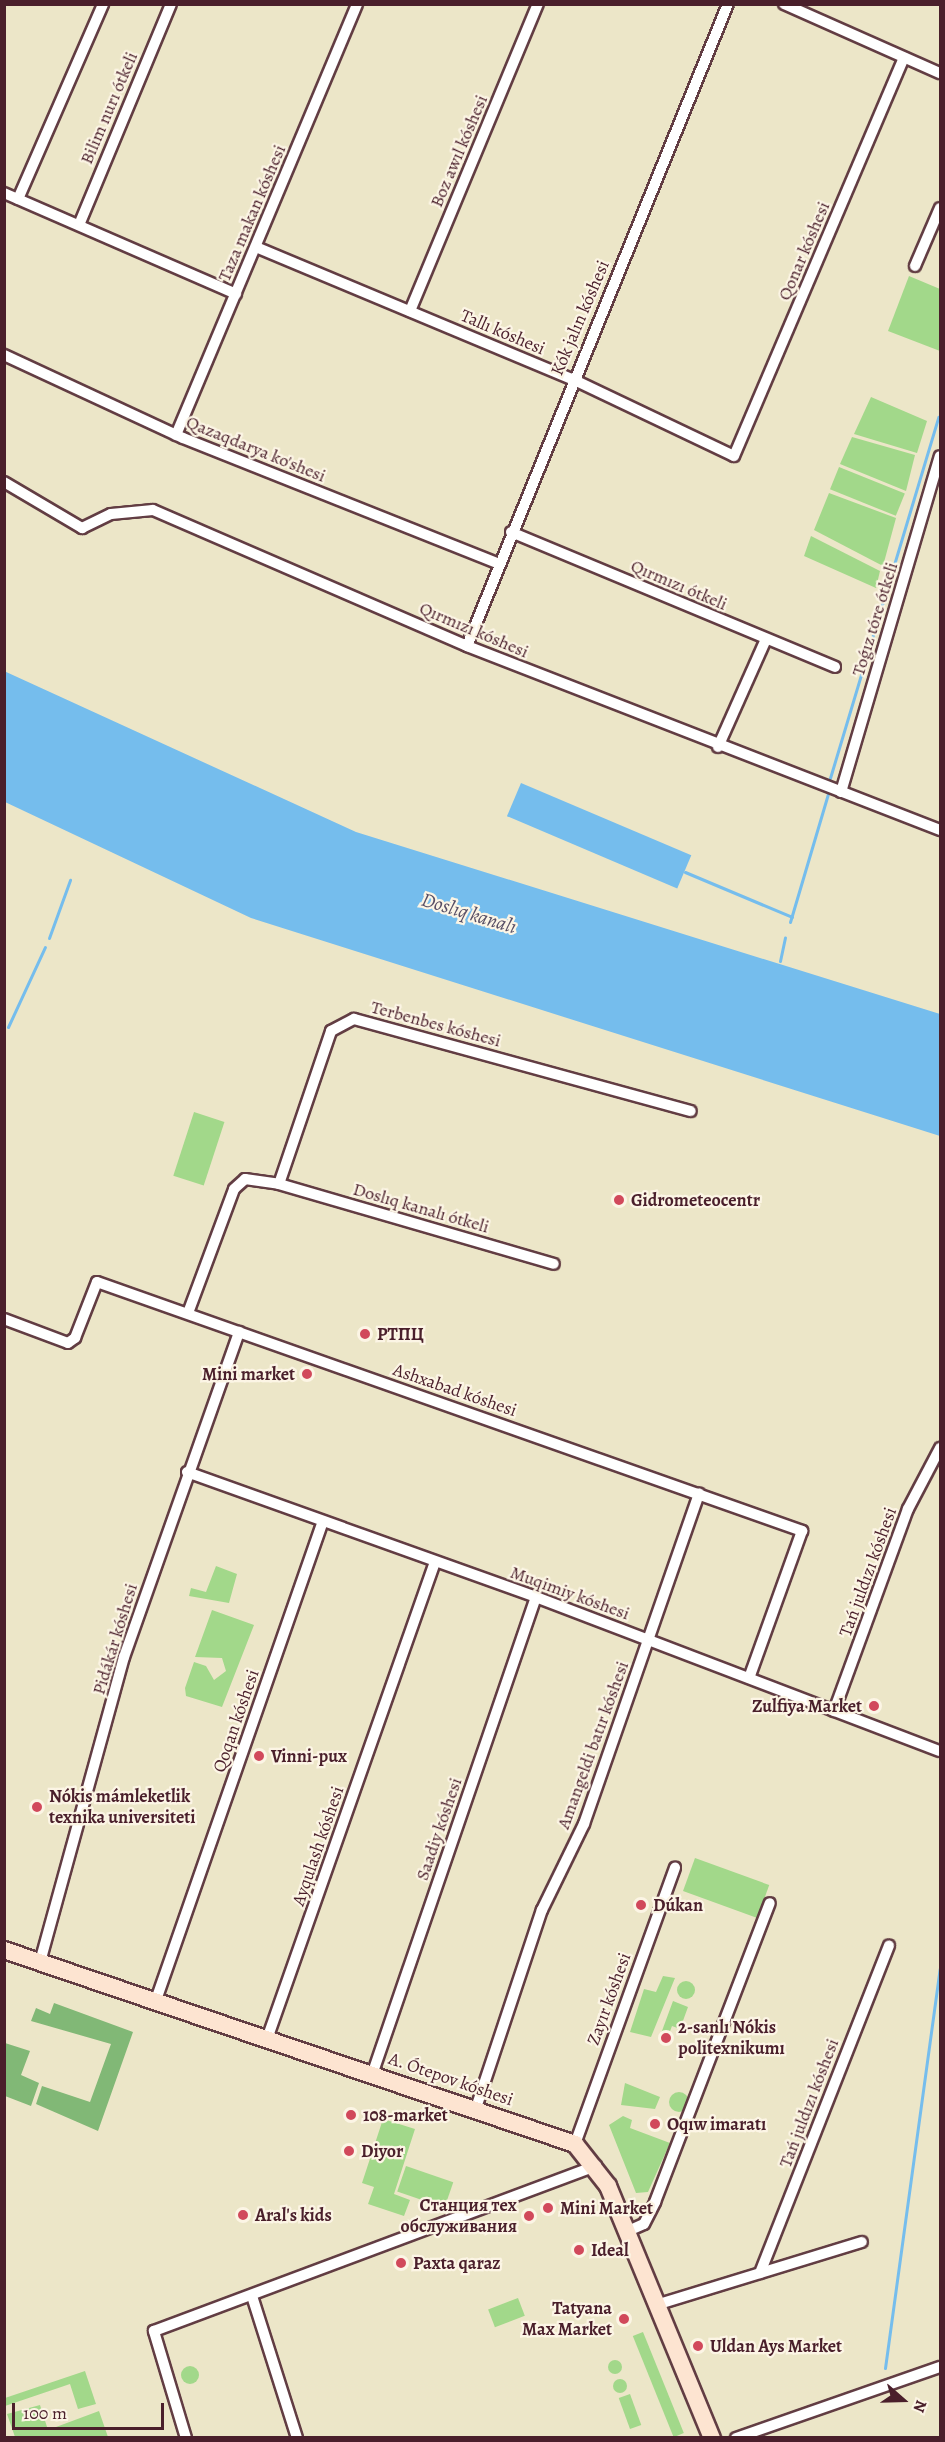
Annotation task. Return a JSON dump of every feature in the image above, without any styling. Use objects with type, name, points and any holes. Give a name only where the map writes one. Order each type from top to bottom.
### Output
[{"type":"main road","name":"A. Ótepov kóshesi","points":[[4,1950],[267,2039],[373,2072],[575,2144],[597,2165],[628,2231],[712,2438]]},
{"type":"street","points":[[18,199],[102,4]]},
{"type":"street","name":"Bilim nurı ótkeli","points":[[79,225],[171,4]]},
{"type":"street","name":"Taza makan kóshesi","points":[[176,435],[357,4]]},
{"type":"street","name":"Boz awıl kóshesi","points":[[410,311],[538,4]]},
{"type":"street","name":"Kók jalın kóshesi","points":[[467,646],[572,379],[728,4]]},
{"type":"street","points":[[784,4],[940,73]]},
{"type":"street","name":"Qonar kóshesi","points":[[734,456],[904,58]]},
{"type":"street","points":[[4,193],[236,294]]},
{"type":"street","points":[[915,266],[940,208]]},
{"type":"street","name":"Tallı kóshesi","points":[[256,247],[572,379],[734,456]]},
{"type":"street","name":"Qazaqdarya ko'shesi","points":[[4,356],[176,435],[499,564]]},
{"type":"street","name":"Toǵız tóre ótkeli","points":[[841,792],[940,456]]},
{"type":"street","name":"Qırmızı kóshesi","points":[[4,482],[82,528],[111,514],[153,510],[467,646],[718,747],[940,830]]},
{"type":"street","name":"Qırmızı ótkeli","points":[[511,532],[835,667]]},
{"type":"street","points":[[718,747],[766,639]]},
{"type":"street","name":"Terbenbes kóshesi","points":[[279,1184],[331,1031],[354,1019],[691,1111]]},
{"type":"street","points":[[188,1313],[234,1189],[245,1179],[279,1184]]},
{"type":"street","name":"Doslıq kanalı ótkeli","points":[[279,1184],[555,1264]]},
{"type":"street","name":"Ashxabad kóshesi","points":[[4,1319],[72,1341],[97,1282],[699,1492],[802,1531],[749,1678]]},
{"type":"street","name":"Pidákár kóshesi","points":[[40,1962],[124,1657],[187,1472],[239,1332]]},
{"type":"street","name":"Tań juldızı kóshesi","points":[[834,1711],[908,1509],[940,1448]]},
{"type":"street","name":"Muqimiy kóshesi","points":[[187,1472],[650,1639],[940,1751]]},
{"type":"street","name":"Amangeldi batır kóshesi","points":[[476,2108],[542,1910],[584,1824],[650,1639],[699,1492]]},
{"type":"street","name":"Qoqan kóshesi","points":[[156,2000],[323,1521]]},
{"type":"street","name":"Ayqulash kóshesi","points":[[267,2039],[435,1562]]},
{"type":"street","name":"Saadiy kóshesi","points":[[373,2072],[536,1597]]},
{"type":"street","name":"Zayır kóshesi","points":[[575,2144],[675,1866]]},
{"type":"street","points":[[628,2231],[644,2224],[655,2202],[770,1903]]},
{"type":"street","name":"Tań juldızı kóshesi","points":[[760,2273],[889,1945]]},
{"type":"street","points":[[186,2438],[154,2331],[597,2165]]},
{"type":"street","points":[[659,2304],[862,2242]]},
{"type":"street","points":[[252,2295],[297,2438]]},
{"type":"street","points":[[736,2438],[940,2367]]},
{"type":"green space","points":[[909,276],[940,289],[940,351],[888,331]]},
{"type":"green space","points":[[871,397],[927,421],[917,453],[854,434]]},
{"type":"green space","points":[[852,437],[915,455],[906,491],[840,464]]},
{"type":"green space","points":[[839,467],[905,494],[896,516],[830,489]]},
{"type":"green space","points":[[829,493],[896,518],[883,566],[814,530]]},
{"type":"green space","points":[[811,536],[880,571],[876,588],[804,556]]},
{"type":"green space","points":[[194,1112],[224,1122],[204,1186],[173,1176]]},
{"type":"green space","points":[[216,1566],[237,1574],[229,1603],[189,1596],[191,1588],[206,1592]]},
{"type":"green space","points":[[212,1610],[254,1625],[222,1707],[186,1696],[185,1688],[194,1662],[206,1666],[214,1680],[226,1671],[222,1658],[195,1657]]},
{"type":"green space","points":[[695,1858],[769,1885],[757,1918],[683,1891]]},
{"type":"green space","points":[[663,1976],[675,1978],[651,2037],[630,2032],[644,1989],[656,1992]]},
{"type":"green space","points":[[682,1981],[690,1981],[695,1986],[693,1997],[682,1999],[677,1994],[677,1986]]},
{"type":"green space","points":[[673,2001],[688,2007],[680,2029],[672,2026],[666,2042],[659,2039]]},
{"type":"green space","points":[[54,2003],[133,2032],[98,2131],[36,2104],[42,2086],[90,2102],[111,2044],[31,2021],[36,2008],[50,2014]]},
{"type":"green space","points":[[5,2043],[30,2051],[21,2075],[39,2083],[31,2106],[5,2096]]},
{"type":"green space","points":[[625,2083],[660,2097],[655,2109],[621,2105]]},
{"type":"green space","points":[[679,2092],[686,2095],[689,2102],[686,2109],[679,2112],[672,2109],[669,2102],[672,2095]]},
{"type":"green space","points":[[623,2116],[632,2120],[630,2128],[670,2143],[648,2192],[636,2193],[609,2125]]},
{"type":"green space","points":[[383,2119],[415,2129],[394,2194],[410,2200],[404,2216],[368,2204],[374,2187],[362,2183]]},
{"type":"green space","points":[[406,2166],[453,2182],[444,2208],[397,2192]]},
{"type":"green space","points":[[518,2298],[525,2316],[495,2327],[488,2309]]},
{"type":"green space","points":[[643,2332],[684,2433],[674,2437],[633,2336]]},
{"type":"green space","points":[[615,2360],[620,2362],[622,2367],[620,2372],[615,2374],[610,2372],[608,2367],[610,2362]]},
{"type":"green space","points":[[190,2366],[196,2369],[199,2375],[196,2381],[190,2384],[184,2381],[181,2375],[184,2369]]},
{"type":"green space","points":[[85,2371],[96,2404],[78,2409],[70,2384],[5,2406],[5,2398]]},
{"type":"green space","points":[[620,2379],[625,2381],[627,2386],[625,2391],[620,2393],[615,2391],[613,2386],[615,2381]]},
{"type":"green space","points":[[630,2394],[641,2425],[630,2429],[619,2398]]},
{"type":"green space","points":[[40,2405],[48,2430],[99,2411],[108,2437],[15,2437],[7,2414]]},
{"type":"water","name":"Doslıq kanalı","points":[[4,671],[356,832],[940,1014],[940,1136],[251,918],[5,802]]},
{"type":"water","points":[[521,783],[691,855],[677,888],[507,816]]},
{"type":"waterway","points":[[830,778],[938,417]]},
{"type":"waterway","points":[[790,922],[828,794]]},
{"type":"waterway","points":[[685,872],[792,917]]},
{"type":"waterway","points":[[49,938],[70,880]]},
{"type":"waterway","points":[[780,961],[785,938]]},
{"type":"waterway","points":[[8,1027],[45,947]]},
{"type":"waterway","points":[[885,2368],[940,1969]]},
{"type":"place","name":"Gidrometeocentr","points":[[619,1200]]},
{"type":"place","name":"РТПЦ","points":[[365,1334]]},
{"type":"place","name":"Mini market","points":[[307,1374]]},
{"type":"place","name":"Zulfiya Market","points":[[874,1706]]},
{"type":"place","name":"Vinni-pux","points":[[259,1756]]},
{"type":"place","name":"Nókis mámleketlik texnika universiteti","points":[[37,1807]]},
{"type":"place","name":"Dúkan","points":[[641,1905]]},
{"type":"place","name":"2-sanlı Nókis politexnikumı","points":[[666,2038]]},
{"type":"place","name":"108-market","points":[[351,2115]]},
{"type":"place","name":"Oqıw imaratı","points":[[655,2124]]},
{"type":"place","name":"Diyor","points":[[349,2151]]},
{"type":"place","name":"Mini Market","points":[[548,2208]]},
{"type":"place","name":"Aral's kids","points":[[243,2215]]},
{"type":"place","name":"Станция тех обслуживания","points":[[529,2216]]},
{"type":"place","name":"Ideal","points":[[579,2250]]},
{"type":"place","name":"Paxta qaraz","points":[[401,2263]]},
{"type":"place","name":"Tatyana Max Market","points":[[624,2319]]},
{"type":"place","name":"Uldan Ays Market","points":[[698,2346]]}]
